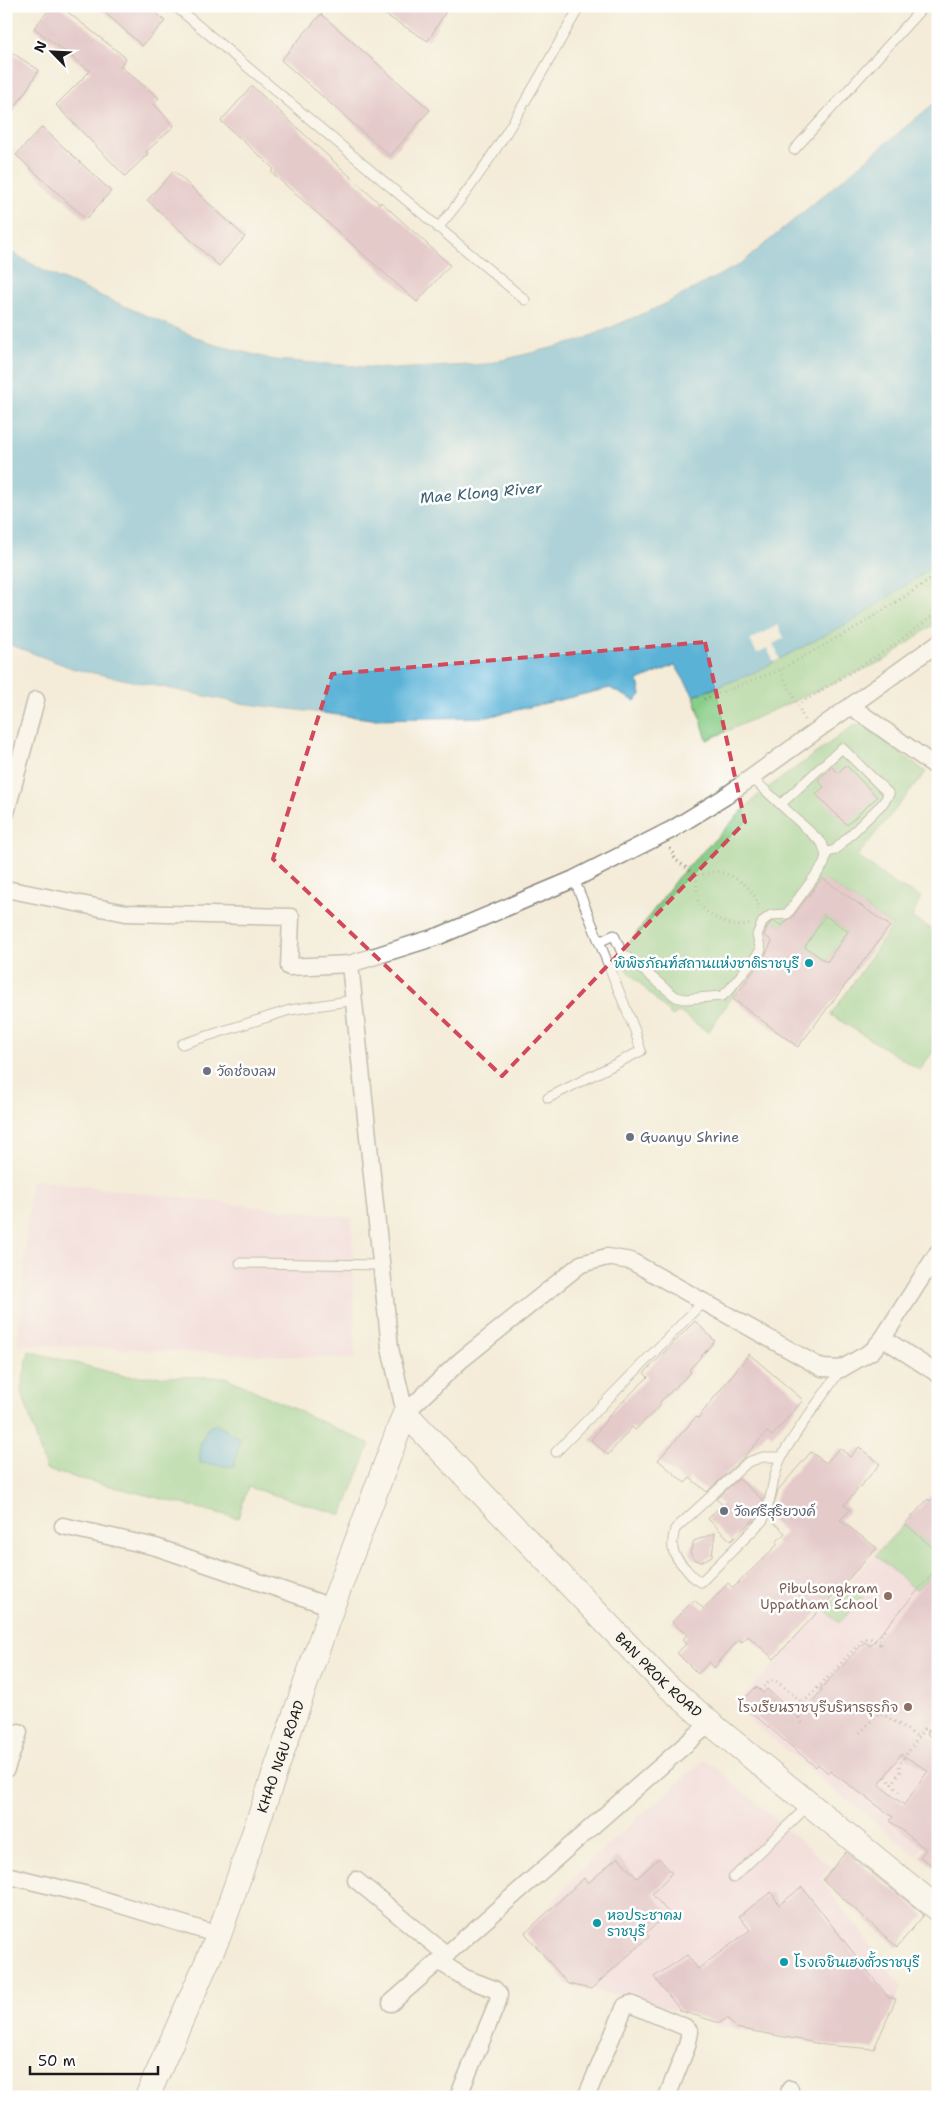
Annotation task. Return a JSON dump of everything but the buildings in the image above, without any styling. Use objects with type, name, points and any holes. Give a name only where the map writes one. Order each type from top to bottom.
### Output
[{"type":"street","points":[[6,889],[126,912],[291,917],[289,967],[350,964],[440,936],[574,879],[663,834],[752,778],[938,644]]},
{"type":"street","points":[[6,813],[36,700]]},
{"type":"street","points":[[852,707],[938,768]]},
{"type":"street","points":[[350,964],[390,1348],[405,1414]]},
{"type":"street","points":[[405,1414],[460,1361],[581,1264],[607,1257],[631,1261],[787,1350],[822,1368],[841,1369],[872,1351],[883,1338],[938,1252]]},
{"type":"street","points":[[883,1338],[938,1374]]},
{"type":"street","name":"KHAO NGU ROAD","points":[[147,2097],[219,1934],[332,1607],[405,1414]]},
{"type":"street","name":"BAN PROK ROAD","points":[[405,1414],[663,1682],[710,1723],[938,1909]]},
{"type":"street","points":[[63,1526],[156,1547],[332,1607]]},
{"type":"street","points":[[392,2003],[710,1723]]},
{"type":"street","points":[[6,1769],[19,1732]]},
{"type":"street","points":[[6,1875],[88,1895],[219,1934]]},
{"type":"street","points":[[356,1880],[465,1978],[494,1989],[499,1994],[498,2001],[458,2097]]},
{"type":"street","points":[[586,2097],[622,2011],[630,2004],[685,2027],[690,2032],[687,2046],[667,2097]]},
{"type":"lane","points":[[175,6],[525,300]]},
{"type":"lane","points":[[438,228],[461,201],[491,157],[580,6]]},
{"type":"lane","points":[[794,150],[924,6]]},
{"type":"lane","points":[[781,804],[842,748],[888,794],[883,804],[835,850],[825,852]]},
{"type":"lane","points":[[599,942],[614,935],[622,953],[676,997],[685,999],[722,996],[729,990],[761,950],[757,935],[762,921],[771,915],[787,914],[824,864],[825,852],[822,842],[752,778]]},
{"type":"lane","points":[[548,1098],[641,1051],[635,1031],[574,879]]},
{"type":"lane","points":[[182,1044],[290,1010],[354,1000]]},
{"type":"lane","points":[[240,1263],[381,1265]]},
{"type":"lane","points":[[556,1452],[704,1301]]},
{"type":"lane","points":[[781,1457],[763,1457],[748,1462],[675,1529],[672,1542],[674,1556],[694,1579],[701,1582],[763,1520],[769,1508],[781,1457],[841,1369]]},
{"type":"lane","points":[[733,1878],[809,1804]]},
{"type":"path","points":[[704,699],[780,670],[860,625],[938,575]]},
{"type":"path","points":[[798,705],[891,647],[938,612]]},
{"type":"path","points":[[780,670],[812,734]]},
{"type":"path","points":[[663,834],[676,860],[699,875],[720,872],[731,876],[751,891],[758,900],[759,910],[757,917]]},
{"type":"path","points":[[699,875],[697,880],[699,902],[722,922],[738,927],[746,926],[753,922]]},
{"type":"path","points":[[806,1726],[799,1720],[798,1713],[803,1703],[864,1639],[870,1638],[881,1645],[880,1637],[886,1628]]},
{"type":"path","points":[[760,1690],[769,1682],[775,1680],[803,1703]]},
{"type":"path","points":[[883,1700],[874,1709],[918,1737]]},
{"type":"path","points":[[860,1733],[879,1712]]},
{"type":"path","points":[[892,1784],[900,1772],[899,1765],[924,1729],[935,1733],[938,1732]]},
{"type":"path","points":[[885,1777],[899,1792]]},
{"type":"highlighted area","points":[[705,642],[745,822],[502,1076],[273,859],[332,674]]},
{"type":"shaded area","points":[[31,1180],[352,1218],[355,1359],[18,1344]]},
{"type":"shaded area","name":"Pibulsongkram Uppatham School","points":[[930,1494],[938,1497],[938,1830],[917,1856],[734,1708]]},
{"type":"shaded area","points":[[705,1759],[831,1867],[820,1879],[902,1987],[896,1999],[825,2045],[718,2025],[707,2019],[681,2011],[568,1984],[525,1933],[591,1860]]},
{"type":"green space","points":[[938,563],[938,621],[887,659],[707,740],[694,696],[753,673],[859,617]]},
{"type":"green space","points":[[863,725],[926,772],[857,856],[896,885],[921,897],[912,918],[938,932],[938,1044],[920,1070],[831,1015],[892,926],[824,879],[782,926],[770,919],[758,936],[770,942],[708,1032],[679,1012],[672,1016],[617,960],[678,877],[757,796],[853,726]]},
{"type":"green space","points":[[825,916],[848,931],[827,962],[805,947]]},
{"type":"green space","points":[[29,1351],[125,1376],[225,1377],[370,1444],[342,1515],[248,1487],[238,1518],[46,1470],[21,1389]]},
{"type":"green space","points":[[905,1524],[938,1552],[938,1567],[916,1590],[875,1555]]},
{"type":"green space","points":[[849,1585],[863,1598],[839,1623],[825,1610]]},
{"type":"water","name":"Mae Klong River","points":[[938,100],[938,563],[859,617],[753,673],[694,696],[675,665],[638,681],[641,695],[635,701],[610,688],[487,717],[372,719],[239,703],[74,669],[6,643],[6,249],[46,272],[212,344],[275,360],[393,369],[486,364],[579,341],[663,305],[742,263]]},
{"type":"water","points":[[216,1424],[240,1438],[234,1467],[200,1463],[200,1444],[207,1428]]},
{"type":"pier","points":[[778,625],[784,638],[773,644],[780,659],[774,662],[767,648],[757,653],[750,640]]},
{"type":"place","name":"พิพิธภัณฑ์สถานแห่งชาติราชบุรี","points":[[809,963]]},
{"type":"place","name":"วัดช่องลม","points":[[207,1071]]},
{"type":"place","name":"Guanyu Shrine","points":[[630,1137]]},
{"type":"place","name":"วัดศรีสุริยวงค์","points":[[724,1511]]},
{"type":"place","name":"Pibulsongkram Uppatham School","points":[[888,1596]]},
{"type":"place","name":"โรงเรียนราชบุรีบริหารธุรกิจ","points":[[908,1707]]},
{"type":"place","name":"หอประชาคม ราชบุรี","points":[[597,1923]]},
{"type":"place","name":"โรงเจชินเฮงตั้วราชบุรี","points":[[784,1962]]}]
